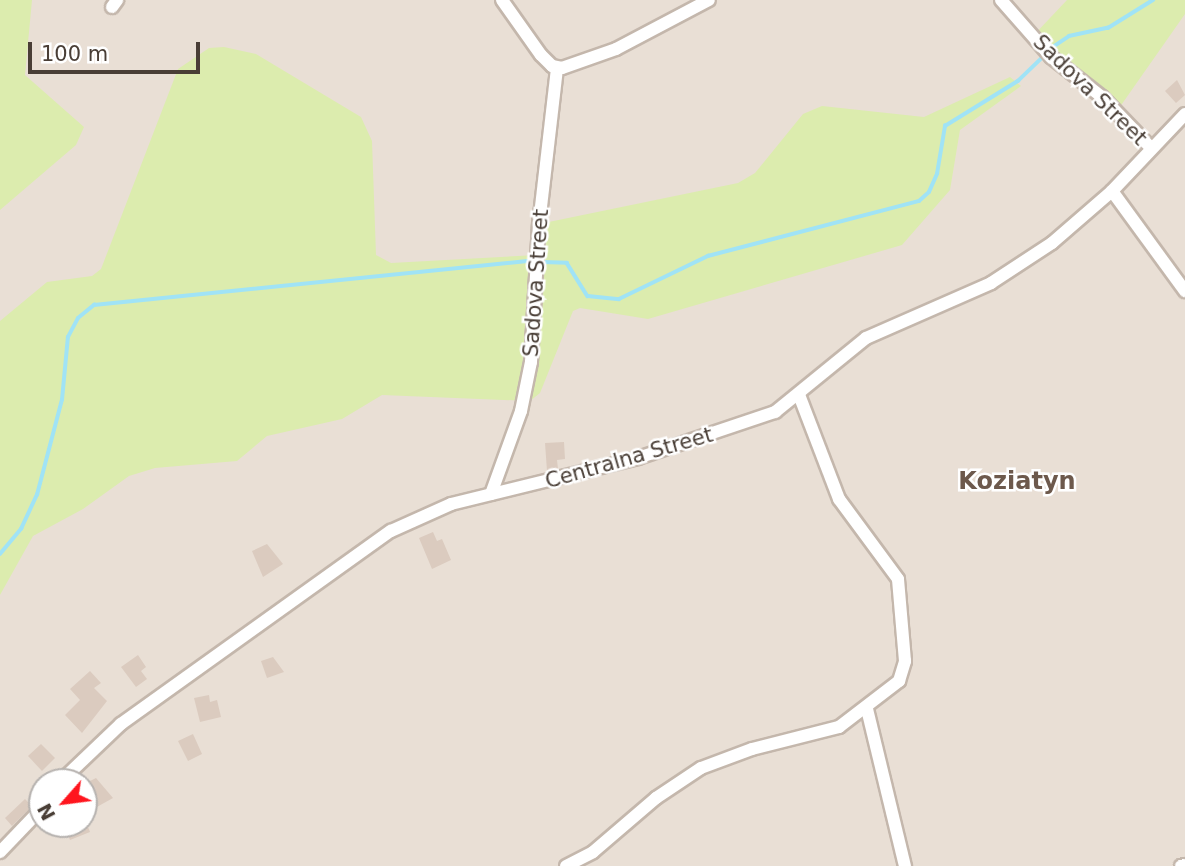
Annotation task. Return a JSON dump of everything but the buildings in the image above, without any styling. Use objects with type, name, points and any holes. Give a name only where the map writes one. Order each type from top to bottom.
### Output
[{"type":"street","points":[[502,0],[541,55],[557,68],[604,55],[709,0]]},
{"type":"street","name":"Sadova Street","points":[[1001,0],[1051,57],[1102,97],[1151,148]]},
{"type":"street","name":"Sadova Street","points":[[491,494],[521,411],[531,362],[539,225],[557,68]]},
{"type":"street","name":"Centralna Street","points":[[75,768],[121,724],[391,531],[439,508],[671,448],[768,415],[799,395],[866,338],[980,289],[1025,262],[1112,191],[1185,114]]},
{"type":"street","points":[[1112,191],[1185,291]]},
{"type":"street","points":[[566,866],[593,852],[639,811],[701,768],[752,749],[831,730],[867,709],[891,690],[903,671],[901,588],[894,569],[839,499],[799,395]]},
{"type":"street","points":[[867,709],[905,866]]},
{"type":"street","points":[[0,852],[28,823]]},
{"type":"shaded area","points":[[0,0],[1185,0],[1185,866],[0,866]]},
{"type":"green space","points":[[0,0],[32,0],[25,75],[84,127],[76,145],[0,210]]},
{"type":"green space","points":[[1067,0],[1185,0],[1185,14],[1117,111],[1033,36]]},
{"type":"green space","points":[[224,47],[256,54],[361,117],[372,141],[376,255],[391,263],[537,255],[539,224],[738,183],[755,173],[803,114],[822,106],[924,117],[1010,77],[1021,86],[960,130],[950,190],[902,245],[648,319],[580,308],[573,311],[540,393],[530,401],[382,395],[342,419],[267,436],[237,461],[155,468],[129,476],[83,509],[33,536],[0,595],[0,321],[47,282],[92,276],[101,269],[178,69],[209,48]]},
{"type":"waterway","points":[[1050,49],[1069,36],[1108,28],[1153,0]]},
{"type":"waterway","points":[[543,262],[567,263],[588,296],[619,299],[708,256],[919,201],[929,192],[937,174],[945,126],[1018,81],[1042,58]]},
{"type":"waterway","points":[[0,554],[21,529],[37,495],[62,400],[68,337],[78,318],[94,305],[530,261]]},
{"type":"district","name":"Koziatyn","points":[[1017,482]]}]
